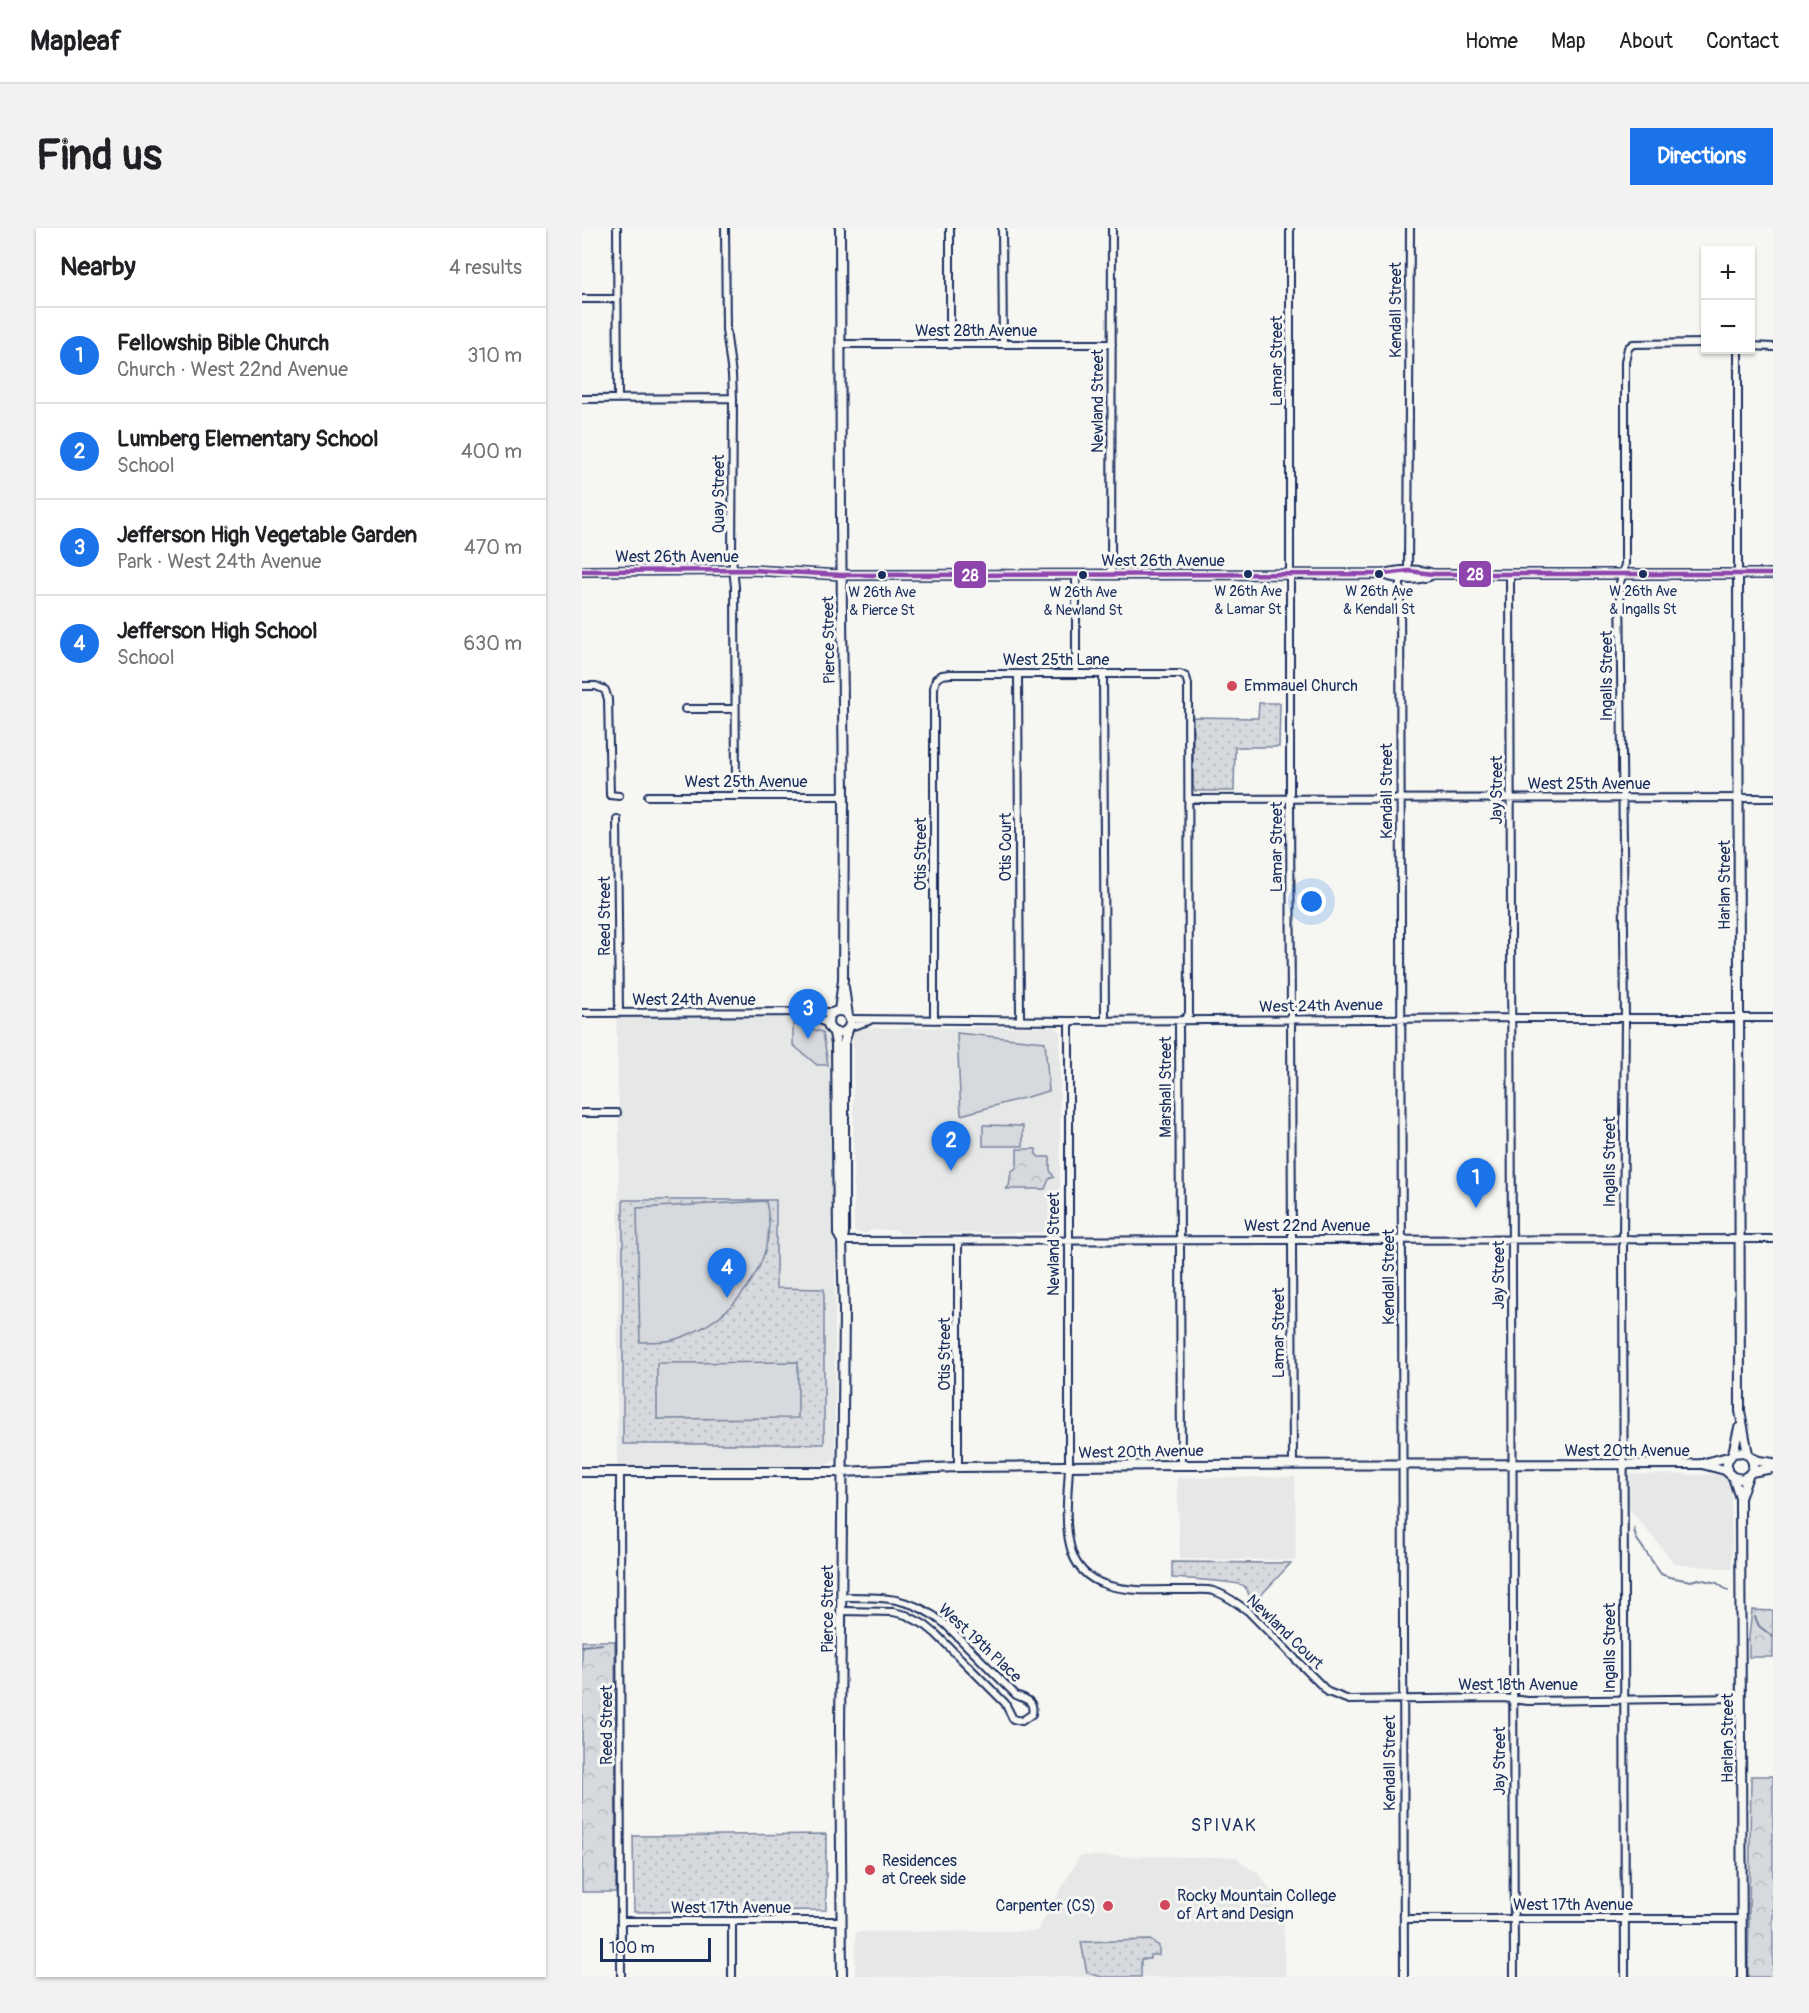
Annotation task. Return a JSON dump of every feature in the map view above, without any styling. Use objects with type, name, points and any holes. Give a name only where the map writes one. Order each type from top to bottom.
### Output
[{"type":"street","points":[[617,228],[618,399]]},
{"type":"street","name":"Quay Street","points":[[725,228],[726,330],[733,398],[736,796]]},
{"type":"street","name":"Pierce Street","points":[[840,228],[843,980],[849,1023],[844,1043],[844,1234],[842,1241],[840,1729],[842,1977]]},
{"type":"street","points":[[950,228],[950,345]]},
{"type":"street","points":[[1002,228],[1003,344]]},
{"type":"street","name":"Newland Street","points":[[1111,574],[1112,228]]},
{"type":"street","name":"Lamar Street","points":[[1290,228],[1293,1465]]},
{"type":"street","name":"Kendall Street","points":[[1408,572],[1410,228]]},
{"type":"street","points":[[582,299],[617,299]]},
{"type":"street","name":"Ingalls Street","points":[[1625,1977],[1623,1240],[1625,1019],[1620,583],[1625,566],[1625,362],[1628,348],[1633,344],[1701,343]]},
{"type":"street","name":"West 28th Avenue","points":[[841,344],[1112,344]]},
{"type":"street","points":[[1755,346],[1773,347]]},
{"type":"street","name":"Harlan Street","points":[[1731,1455],[1736,1445],[1740,1420],[1738,354]]},
{"type":"street","points":[[582,399],[733,398]]},
{"type":"street","name":"West 26th Avenue","points":[[582,571],[733,570],[842,575],[1384,574],[1427,571],[1433,574],[1773,574]]},
{"type":"street","points":[[1076,574],[1076,674]]},
{"type":"street","name":"West 26th Avenue","points":[[1384,574],[1392,578],[1427,578],[1433,574]]},
{"type":"street","name":"Jay Street","points":[[1510,574],[1514,1977]]},
{"type":"street","name":"Kendall Street","points":[[1400,578],[1404,1977]]},
{"type":"street","name":"Otis Court","points":[[1018,674],[1020,1020]]},
{"type":"street","points":[[1103,674],[1105,1020]]},
{"type":"street","name":"West 25th Lane","points":[[934,688],[936,679],[942,675],[1180,674],[1186,677]]},
{"type":"street","name":"Marshall Street","points":[[1181,1465],[1179,1025],[1189,1014],[1188,684],[1186,677]]},
{"type":"street","points":[[582,686],[596,686],[605,690],[608,699],[610,795],[619,796]]},
{"type":"street","name":"Otis Street","points":[[934,688],[934,1020]]},
{"type":"street","points":[[685,709],[735,709]]},
{"type":"street","name":"West 25th Avenue","points":[[648,796],[844,796]]},
{"type":"street","name":"West 25th Avenue","points":[[1189,799],[1773,798]]},
{"type":"street","name":"Reed Street","points":[[617,819],[619,1013]]},
{"type":"street","name":"Pierce Street","points":[[837,1011],[843,980]]},
{"type":"street","points":[[837,1011],[849,1023],[842,1034],[834,1033],[828,1024],[829,1017],[837,1011]]},
{"type":"street","name":"West 24th Avenue","points":[[582,1013],[837,1011]]},
{"type":"street","name":"West 24th Avenue","points":[[807,1013],[828,1024]]},
{"type":"street","name":"West 24th Avenue","points":[[849,1023],[861,1018],[869,1021],[1773,1018]]},
{"type":"street","name":"Newland Street","points":[[1069,1021],[1067,1241],[1069,1467]]},
{"type":"street","name":"Pierce Street","points":[[834,1033],[838,1234],[842,1241]]},
{"type":"street","points":[[582,1113],[617,1113]]},
{"type":"street","name":"West 22nd Avenue","points":[[842,1241],[1773,1239]]},
{"type":"street","name":"Otis Street","points":[[958,1240],[958,1467]]},
{"type":"street","name":"Harlan Street","points":[[1740,1420],[1750,1456]]},
{"type":"street","points":[[1773,1462],[1759,1461],[1740,1451],[1731,1455],[1726,1464],[1730,1474],[1742,1479],[1750,1474],[1773,1468]]},
{"type":"street","name":"West 20th Avenue","points":[[582,1472],[841,1472],[958,1467],[1181,1465],[1701,1464],[1731,1455]]},
{"type":"street","points":[[1750,1456],[1754,1465],[1750,1474]]},
{"type":"street","name":"West 20th Avenue","points":[[1701,1464],[1730,1474]]},
{"type":"street","name":"Newland Court","points":[[1069,1467],[1067,1522],[1070,1545],[1076,1563],[1086,1576],[1101,1584],[1120,1589],[1212,1590],[1233,1600],[1248,1611],[1328,1692]]},
{"type":"street","name":"Reed Street","points":[[620,1473],[621,1977]]},
{"type":"street","name":"Harlan Street","points":[[1730,1474],[1740,1498],[1742,1977]]},
{"type":"street","name":"Harlan Street","points":[[1740,1498],[1750,1474]]},
{"type":"street","name":"West 19th Place","points":[[842,1598],[895,1599],[926,1610],[945,1624],[1016,1695],[1030,1701],[1032,1714],[1022,1721],[1014,1719],[1005,1703],[936,1634],[919,1622],[893,1612],[842,1611]]},
{"type":"street","name":"West 18th Avenue","points":[[1328,1692],[1349,1700],[1513,1699],[1528,1701],[1741,1698]]},
{"type":"street","name":"West 17th Avenue","points":[[1404,1919],[1742,1919]]},
{"type":"street","name":"West 17th Avenue","points":[[621,1921],[841,1921]]},
{"type":"street","points":[[732,1921],[732,1977]]},
{"type":"shaded area","points":[[826,1016],[832,1018],[835,1023],[831,1138],[835,1143],[835,1460],[827,1465],[617,1467],[619,1121],[616,1017]]},
{"type":"shaded area","points":[[1055,1027],[1060,1032],[1060,1232],[900,1234],[897,1230],[871,1230],[866,1234],[854,1232],[853,1030],[857,1028]]},
{"type":"shaded area","points":[[1630,1474],[1731,1475],[1732,1569],[1675,1564],[1629,1508]]},
{"type":"shaded area","points":[[1295,1477],[1296,1560],[1180,1559],[1177,1478]]},
{"type":"shaded area","name":"Rocky Mountain College of Art and Design","points":[[1080,1856],[1237,1857],[1244,1865],[1258,1873],[1272,1892],[1283,1919],[1286,1977],[855,1977],[856,1932],[1037,1931]]},
{"type":"green space","points":[[1259,703],[1280,703],[1279,747],[1235,747],[1234,791],[1195,791],[1193,786],[1193,717],[1258,718]]},
{"type":"green space","points":[[793,1024],[823,1032],[828,1065],[817,1065],[793,1045]]},
{"type":"green space","points":[[957,1033],[1045,1042],[1049,1091],[961,1115]]},
{"type":"green space","points":[[983,1125],[1023,1126],[1023,1146],[983,1146]]},
{"type":"green space","points":[[1017,1149],[1036,1149],[1039,1157],[1050,1157],[1050,1170],[1054,1177],[1049,1179],[1045,1189],[1006,1189],[1009,1186],[1011,1172],[1017,1167]]},
{"type":"green space","points":[[623,1200],[776,1200],[776,1288],[824,1289],[824,1444],[623,1444]]},
{"type":"green space","points":[[766,1201],[769,1224],[767,1244],[752,1280],[740,1296],[727,1310],[694,1332],[672,1340],[640,1342],[637,1208]]},
{"type":"green space","points":[[798,1362],[798,1418],[657,1419],[657,1363]]},
{"type":"green space","points":[[1172,1562],[1291,1563],[1256,1603],[1252,1604],[1247,1590],[1240,1584],[1172,1578]]},
{"type":"green space","points":[[1752,1610],[1773,1611],[1773,1657],[1749,1657]]},
{"type":"green space","points":[[582,1641],[615,1641],[616,1892],[582,1892]]},
{"type":"green space","points":[[1751,1776],[1773,1776],[1773,1977],[1748,1977]]},
{"type":"green space","points":[[826,1834],[826,1910],[634,1912],[633,1836]]},
{"type":"green space","points":[[1150,1940],[1159,1946],[1159,1955],[1150,1955],[1150,1959],[1141,1959],[1141,1977],[1102,1977],[1087,1973],[1081,1942]]},
{"type":"waterway","points":[[1634,1529],[1636,1538],[1661,1574],[1691,1581],[1698,1579],[1717,1583],[1728,1591]]},
{"type":"waterway","points":[[1755,1617],[1759,1626],[1773,1637]]},
{"type":"waterway","points":[[582,1646],[602,1644]]},
{"type":"transit line","name":"28","points":[[582,571],[752,570],[842,575],[1384,574],[1409,571],[1433,574],[1773,574]]},
{"type":"place","name":"W 26th Ave & Lamar St","points":[[1248,574]]},
{"type":"place","name":"W 26th Ave & Kendall St","points":[[1379,574]]},
{"type":"place","name":"W 26th Ave & Ingalls St","points":[[1643,574]]},
{"type":"place","name":"W 26th Ave & Pierce St","points":[[882,575]]},
{"type":"place","name":"W 26th Ave & Newland St","points":[[1083,575]]},
{"type":"place","name":"Emmauel Church","points":[[1232,686]]},
{"type":"place","name":"Jefferson High Vegetable Garden","points":[[808,1039]]},
{"type":"place","name":"Lumberg Elementary School","points":[[951,1171]]},
{"type":"place","name":"Fellowship Bible Church","points":[[1476,1208]]},
{"type":"place","name":"Jefferson High School","points":[[727,1298]]},
{"type":"place","name":"Residences at Creek side","points":[[870,1870]]},
{"type":"place","name":"Rocky Mountain College of Art and Design","points":[[1165,1905]]},
{"type":"place","name":"Carpenter (CS)","points":[[1108,1906]]},
{"type":"district","name":"SPIVAK","points":[[1224,1825]]}]
